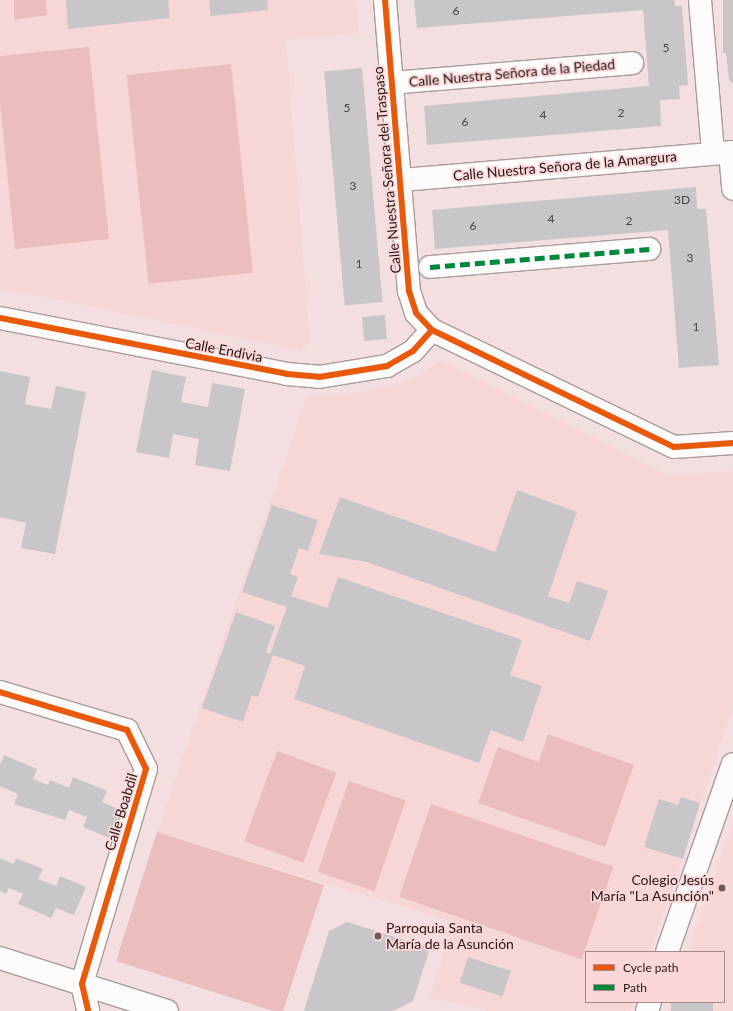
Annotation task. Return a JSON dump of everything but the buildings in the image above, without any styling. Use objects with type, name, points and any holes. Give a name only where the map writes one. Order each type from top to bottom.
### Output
[{"type":"street","name":"Calle Nuestra Señora del Traspaso","points":[[385,0],[409,291],[416,313],[432,330]]},
{"type":"street","points":[[700,0],[725,152],[733,189]]},
{"type":"street","name":"Calle Nuestra Señora de la Piedad","points":[[391,83],[632,63]]},
{"type":"street","name":"Calle Nuestra Señora de la Amargura","points":[[401,180],[725,152]]},
{"type":"street","points":[[430,267],[649,249]]},
{"type":"street","name":"Calle Endivia","points":[[0,318],[287,374],[319,377],[387,366],[413,351],[432,330]]},
{"type":"street","points":[[432,330],[674,446],[733,443]]},
{"type":"street","name":"Calle Boabdil","points":[[0,692],[127,730],[146,769],[82,984]]},
{"type":"street","points":[[667,951],[733,764]]},
{"type":"street","points":[[0,958],[167,1011]]},
{"type":"street","points":[[82,984],[88,1011]]},
{"type":"shaded area","points":[[0,0],[356,0],[359,33],[286,40],[310,342],[300,350],[0,288]]},
{"type":"shaded area","points":[[14,0],[46,0],[47,15],[14,20]]},
{"type":"shaded area","points":[[89,47],[109,239],[15,249],[0,103],[0,56]]},
{"type":"shaded area","points":[[231,64],[253,273],[149,284],[127,75]]},
{"type":"shaded area","points":[[440,360],[668,475],[733,471],[733,707],[651,951],[585,951],[585,1003],[634,1003],[631,1011],[489,1011],[430,998],[453,922],[157,832],[307,396],[339,396],[396,385],[422,374]]},
{"type":"shaded area","points":[[548,734],[634,765],[605,847],[478,803],[498,747],[539,762]]},
{"type":"shaded area","points":[[277,751],[336,773],[303,863],[244,841]]},
{"type":"shaded area","points":[[349,781],[406,801],[374,891],[318,872]]},
{"type":"shaded area","points":[[431,804],[613,867],[582,959],[399,897]]},
{"type":"shaded area","name":"Colegio Jesús María \"La Asunción\"","points":[[733,823],[733,1011],[668,1011],[671,1003],[725,1003],[725,951],[688,951]]},
{"type":"shaded area","points":[[157,832],[324,885],[283,1011],[273,1011],[116,961]]},
{"type":"marked path","points":[[430,267],[649,249]]},
{"type":"cycle path","points":[[385,0],[409,291],[416,313],[432,330],[674,447],[733,443]]},
{"type":"cycle path","points":[[0,318],[287,374],[319,377],[387,366],[413,351],[432,330]]},
{"type":"cycle path","points":[[0,692],[127,730],[146,769],[82,984],[88,1011]]},
{"type":"place","name":"Colegio Jesús María \"La Asunción\"","points":[[722,888]]},
{"type":"place","name":"Parroquia Santa María de la Asunción","points":[[378,936]]}]
